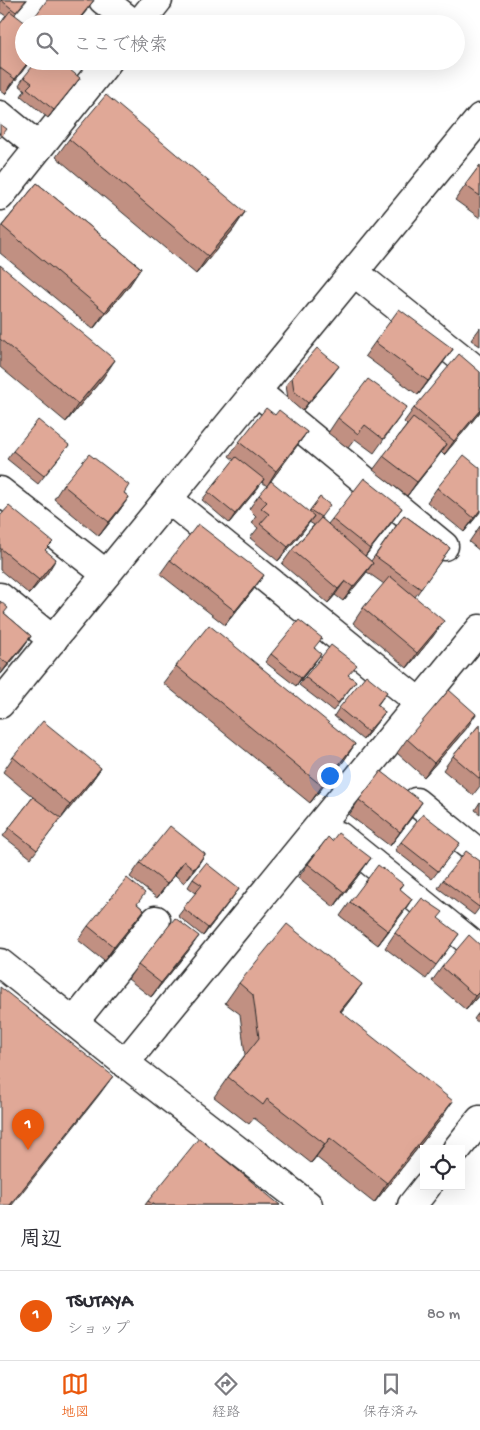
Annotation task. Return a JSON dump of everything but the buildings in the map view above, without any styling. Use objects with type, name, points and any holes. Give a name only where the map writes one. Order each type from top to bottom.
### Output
[{"type":"street","points":[[103,0],[122,15]]},
{"type":"street","points":[[146,15],[158,0]]},
{"type":"street","points":[[0,196],[101,70]]},
{"type":"street","points":[[0,115],[39,147]]},
{"type":"street","points":[[0,702],[354,272],[478,125]]},
{"type":"street","points":[[354,272],[480,373]]},
{"type":"street","points":[[256,391],[444,546]]},
{"type":"street","points":[[0,491],[106,574]]},
{"type":"street","points":[[168,499],[420,703]]},
{"type":"street","points":[[0,597],[52,640]]},
{"type":"street","points":[[125,1064],[420,703],[475,645]]},
{"type":"street","points":[[416,802],[480,854]]},
{"type":"street","points":[[322,822],[480,950]]},
{"type":"street","points":[[74,1022],[156,920]]},
{"type":"street","points":[[0,963],[125,1064],[308,1205]]},
{"type":"street","points":[[460,1145],[480,1120]]},
{"type":"street","points":[[412,1205],[424,1190]]},
{"type":"place","name":"TSUTAYA","points":[[28,1150]]}]
